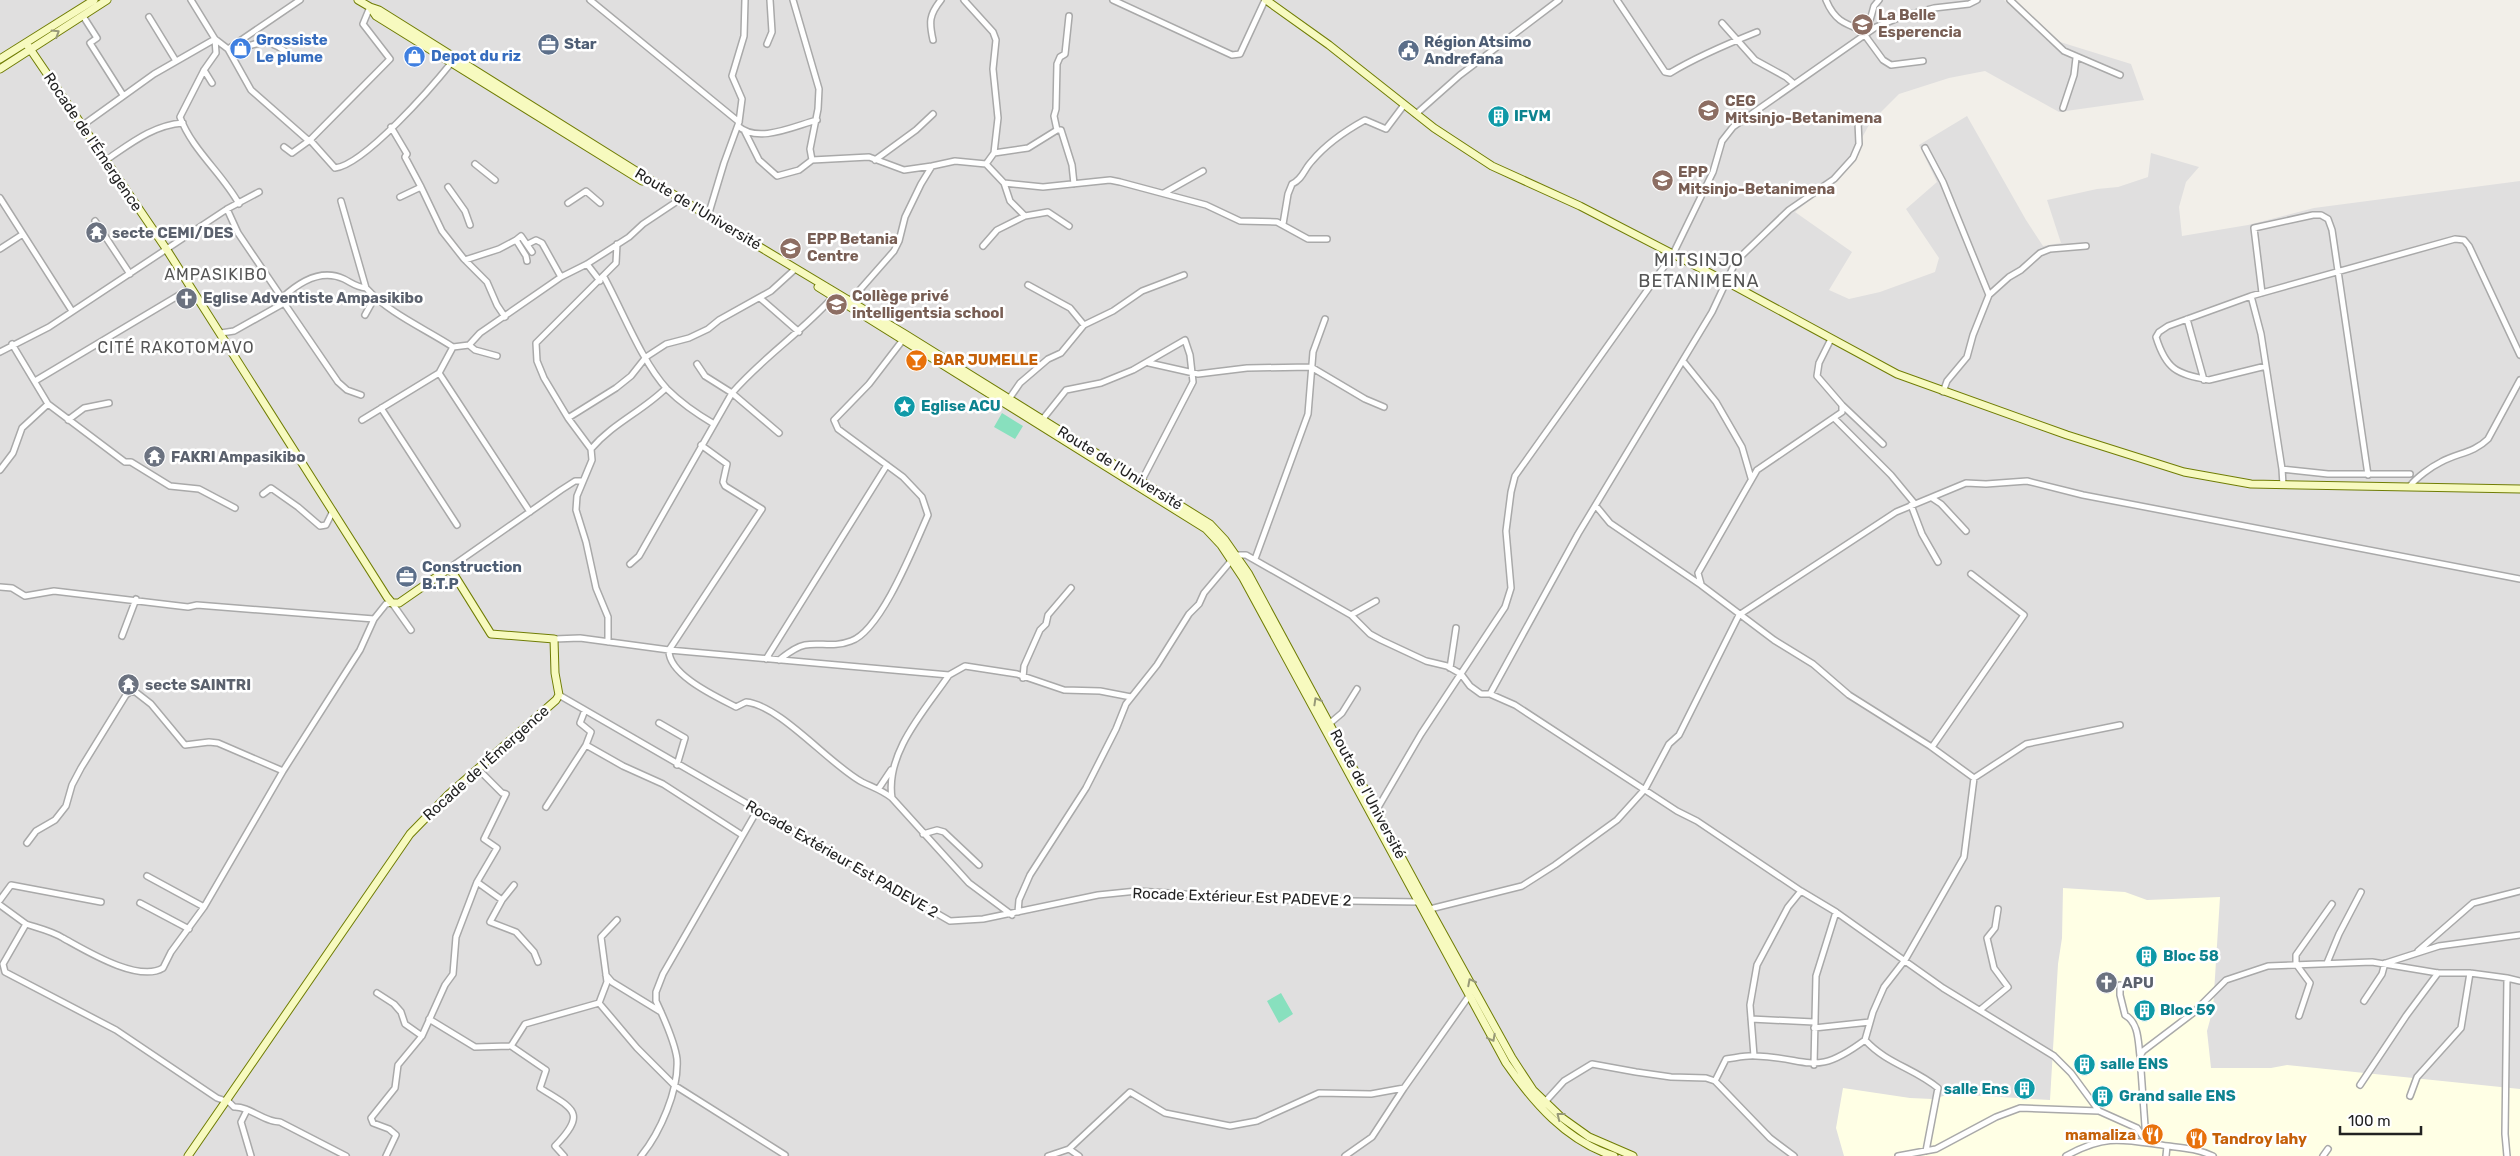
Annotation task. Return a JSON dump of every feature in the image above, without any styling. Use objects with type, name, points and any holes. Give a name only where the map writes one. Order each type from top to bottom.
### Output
[{"type":"main road","points":[[0,59],[83,16],[107,0]]},
{"type":"main road","name":"Route de l'Université","points":[[358,0],[379,10],[708,216],[850,301],[1210,524],[1234,557],[1506,1063],[1539,1107],[1557,1124],[1614,1156]]},
{"type":"main road","points":[[1265,0],[1329,44],[1416,114],[1492,166],[1580,206],[1727,282],[1897,374],[1943,392],[2129,457],[2184,472],[2251,484],[2520,489]]},
{"type":"main road","points":[[0,69],[90,1]]},
{"type":"main road","name":"Route de l'Université","points":[[370,7],[376,16],[676,202],[792,271],[1206,529],[1234,557]]},
{"type":"main road","name":"Rocade de l'Émergence","points":[[28,46],[167,250],[392,603]]},
{"type":"main road","points":[[392,603],[399,603],[448,569],[453,573],[491,634],[554,639]]},
{"type":"main road","name":"Route de l'Université","points":[[1260,605],[1330,724],[1512,1058],[1544,1103],[1590,1136],[1633,1156]]},
{"type":"main road","name":"Rocade de l'Émergence","points":[[188,1156],[410,834],[478,768],[559,695],[555,673],[554,639]]},
{"type":"street","points":[[191,0],[215,39],[234,52],[267,41],[277,44],[290,56]]},
{"type":"street","points":[[229,48],[300,0]]},
{"type":"street","points":[[590,0],[739,124],[759,160],[777,176],[799,170],[812,160],[869,157],[904,170],[954,161],[986,164],[1004,183],[1010,201],[1025,216]]},
{"type":"street","points":[[708,216],[724,163],[739,124],[742,99],[732,76],[744,36],[745,0]]},
{"type":"street","points":[[768,44],[772,32],[770,0]]},
{"type":"street","points":[[793,0],[819,89],[817,120],[811,140],[812,160]]},
{"type":"street","points":[[933,40],[929,22],[932,12],[941,0]]},
{"type":"street","points":[[964,0],[993,32],[996,40],[993,69],[998,118],[994,153],[986,164]]},
{"type":"street","points":[[1113,0],[1232,55],[1240,54],[1265,0]]},
{"type":"street","points":[[1416,114],[1460,75],[1559,0]]},
{"type":"street","points":[[1618,0],[1665,72],[1670,73],[1700,54],[1713,52],[1757,32]]},
{"type":"street","points":[[1826,0],[1832,14],[1842,23],[1865,33],[1884,60],[1891,65],[1923,61]]},
{"type":"street","points":[[1865,33],[1874,6],[1879,0]]},
{"type":"street","points":[[1376,811],[1422,734],[1505,607],[1511,588],[1506,531],[1515,476],[1673,254],[1713,172],[1722,141],[1733,127],[1865,33],[1903,16],[1934,8],[1969,4],[1977,0]]},
{"type":"street","points":[[2010,0],[2044,34],[2076,58],[2120,75]]},
{"type":"street","points":[[284,147],[292,154],[310,140],[390,59],[363,24],[370,7]]},
{"type":"street","points":[[83,16],[97,38],[90,43],[123,95]]},
{"type":"street","points":[[1057,130],[1054,116],[1056,109],[1057,64],[1060,57],[1065,54],[1069,16]]},
{"type":"street","points":[[149,17],[176,61]]},
{"type":"street","points":[[1722,23],[1754,60],[1786,77],[1793,83]]},
{"type":"street","points":[[83,125],[123,95],[215,39]]},
{"type":"street","points":[[215,39],[216,53],[204,70],[180,117],[214,171],[223,179],[239,204]]},
{"type":"street","points":[[229,48],[251,90],[310,140],[331,166],[339,168],[352,162],[391,127],[434,84],[452,62]]},
{"type":"street","points":[[2063,108],[2074,76],[2076,58]]},
{"type":"street","points":[[204,70],[212,83]]},
{"type":"street","points":[[1283,224],[1288,194],[1292,184],[1298,181],[1315,157],[1345,131],[1365,120],[1386,129],[1404,105]]},
{"type":"street","points":[[875,160],[916,130],[933,114]]},
{"type":"street","points":[[745,132],[765,134],[817,120]]},
{"type":"street","points":[[1490,694],[1578,534],[1683,361],[1727,282],[1736,261],[1789,210],[1834,179],[1853,158],[1859,144],[1858,122]]},
{"type":"street","points":[[106,160],[141,136],[159,128],[183,123]]},
{"type":"street","points":[[391,127],[407,154],[405,157],[422,187],[442,231],[465,260],[487,282],[492,296],[505,317]]},
{"type":"street","points":[[994,153],[1028,148],[1057,130]]},
{"type":"street","points":[[1057,130],[1061,130],[1068,150],[1074,184]]},
{"type":"street","points":[[1925,148],[1942,182],[1988,295]]},
{"type":"street","points":[[474,164],[496,180]]},
{"type":"street","points":[[850,301],[894,251],[899,241],[905,217],[932,166]]},
{"type":"street","points":[[1164,193],[1203,172]]},
{"type":"street","points":[[1004,183],[1043,187],[1110,180],[1206,205],[1240,221],[1283,224],[1308,239],[1327,239]]},
{"type":"street","points":[[400,197],[422,187]]},
{"type":"street","points":[[448,187],[465,211],[470,225]]},
{"type":"street","points":[[0,352],[48,326],[227,209],[259,192]]},
{"type":"street","points":[[568,203],[586,192],[600,203]]},
{"type":"street","points":[[0,198],[72,311]]},
{"type":"street","points":[[342,201],[366,288],[388,308],[453,347],[469,344],[480,333],[561,277],[588,264],[676,202]]},
{"type":"street","points":[[227,209],[238,233],[338,382],[347,390],[361,395]]},
{"type":"street","points":[[983,246],[997,230],[1025,216],[1030,217],[1048,212],[1069,226]]},
{"type":"street","points":[[2262,292],[2254,228],[2321,215],[2328,219],[2332,230],[2368,475]]},
{"type":"street","points":[[95,221],[130,274]]},
{"type":"street","points":[[0,249],[23,234]]},
{"type":"street","points":[[465,260],[499,249],[521,236],[532,252]]},
{"type":"street","points":[[516,240],[526,256],[527,262]]},
{"type":"street","points":[[528,244],[536,240],[542,244],[561,277]]},
{"type":"street","points":[[2266,366],[2204,380],[2178,372],[2168,366],[2156,337],[2159,332],[2168,326],[2262,292],[2455,240],[2464,240],[2470,246],[2520,355]]},
{"type":"street","points":[[608,642],[608,616],[596,588],[586,542],[576,510],[581,481],[592,460],[591,448],[568,418],[537,361],[536,343],[616,263],[617,244]]},
{"type":"street","points":[[1943,392],[1947,381],[1967,357],[1988,295],[2040,253],[2050,249],[2086,246]]},
{"type":"street","points":[[588,264],[602,279],[646,357],[666,388],[690,410],[714,424]]},
{"type":"street","points":[[568,418],[624,382],[646,357],[666,344],[689,338],[708,329],[719,320],[760,298],[783,282],[792,271]]},
{"type":"street","points":[[1009,399],[1020,383],[1048,359],[1060,353],[1084,325],[1113,311],[1142,291],[1184,275]]},
{"type":"street","points":[[221,333],[234,331],[283,301],[298,284],[318,277],[336,276],[359,288],[366,288]]},
{"type":"street","points":[[1028,284],[1070,308],[1084,325]]},
{"type":"street","points":[[35,381],[191,288]]},
{"type":"street","points":[[2250,296],[2266,366],[2283,485]]},
{"type":"street","points":[[365,315],[375,297]]},
{"type":"street","points":[[630,564],[639,556],[732,392],[751,371],[799,332],[833,297]]},
{"type":"street","points":[[760,298],[796,327],[799,332]]},
{"type":"street","points":[[1255,559],[1306,420],[1313,352],[1325,319]]},
{"type":"street","points":[[2187,319],[2204,380]]},
{"type":"street","points":[[1831,339],[1819,363],[1817,376],[1842,406],[1883,444]]},
{"type":"street","points":[[1042,420],[1066,390],[1108,380],[1149,363],[1185,340],[1193,373],[1193,382],[1141,482]]},
{"type":"street","points":[[778,660],[795,649],[806,645],[839,645],[860,637],[892,592],[928,515],[922,497],[903,477],[886,465],[876,454],[838,429],[834,420],[869,384],[902,341]]},
{"type":"street","points":[[12,344],[48,404],[68,420],[125,462],[131,462],[156,479],[170,486],[199,489],[234,508]]},
{"type":"street","points":[[469,344],[475,350],[497,356]]},
{"type":"street","points":[[362,420],[439,372],[453,347]]},
{"type":"street","points":[[1683,361],[1716,402],[1742,447],[1751,478]]},
{"type":"street","points":[[1149,363],[1193,373],[1247,368],[1311,367],[1365,399],[1384,407]]},
{"type":"street","points":[[697,364],[705,376],[732,392],[779,433]]},
{"type":"street","points":[[439,372],[530,512]]},
{"type":"street","points":[[2410,486],[2415,480],[2441,462],[2481,446],[2488,439],[2520,380]]},
{"type":"street","points":[[591,448],[612,427],[656,398],[666,388]]},
{"type":"street","points":[[68,420],[84,408],[109,403]]},
{"type":"street","points":[[0,470],[13,453],[22,428],[48,404]]},
{"type":"street","points":[[1701,585],[1698,574],[1757,470],[1835,418],[1842,412],[1842,406]]},
{"type":"street","points":[[381,408],[457,525]]},
{"type":"street","points":[[1835,418],[1891,475],[1913,505],[1922,534],[1938,562]]},
{"type":"street","points":[[701,445],[727,464],[723,482],[725,486],[762,509],[669,650],[672,663],[706,691],[736,707],[746,702],[764,708],[807,738],[862,782],[879,788],[892,798],[969,883],[1015,913],[1030,875],[1086,788],[1131,697],[1157,665],[1189,614],[1200,604],[1204,593],[1234,557],[1255,559],[1351,615],[1370,634],[1426,661],[1450,668],[1461,674],[1470,686],[1481,694],[1490,694],[1515,705],[1730,842],[1801,891],[1836,912],[1943,988],[2054,1056],[2071,1073],[2098,1110]]},
{"type":"street","points":[[766,659],[886,465]]},
{"type":"street","points":[[2282,469],[2328,474],[2410,474]]},
{"type":"street","points":[[448,569],[575,481],[581,481]]},
{"type":"street","points":[[1430,909],[1522,886],[1617,820],[1645,789],[1669,744],[1679,735],[1739,615],[1769,598],[1879,523],[1913,505],[1966,483],[1986,484],[2027,481],[2102,498],[2520,578]]},
{"type":"street","points":[[263,494],[271,488],[298,507],[320,526],[326,525],[333,510]]},
{"type":"street","points":[[1932,498],[1941,504],[1966,531]]},
{"type":"street","points":[[1596,506],[1610,523],[1701,585],[1739,615],[1813,664],[1849,695],[1932,747],[1974,778]]},
{"type":"street","points":[[1932,747],[2024,615],[1971,574]]},
{"type":"street","points":[[0,587],[12,588],[25,596],[54,591],[136,599],[188,607],[197,605],[374,619]]},
{"type":"street","points":[[1023,678],[1024,666],[1040,630],[1046,624],[1048,615],[1071,588]]},
{"type":"street","points":[[122,636],[136,599]]},
{"type":"street","points":[[1351,615],[1376,601]]},
{"type":"street","points":[[0,906],[26,924],[62,937],[72,945],[123,969],[155,971],[164,968],[171,952],[204,907],[283,772],[360,650],[374,619],[386,604],[392,603],[411,630]]},
{"type":"street","points":[[1450,668],[1456,628]]},
{"type":"street","points":[[554,639],[580,638],[669,650],[949,675]]},
{"type":"street","points":[[879,788],[894,765],[910,734],[949,675],[965,666],[1016,674],[1023,678],[1064,690],[1100,691],[1131,697]]},
{"type":"street","points":[[1330,724],[1342,713],[1357,689]]},
{"type":"street","points":[[27,843],[36,831],[55,820],[66,806],[72,785],[81,768],[126,695],[133,690],[152,704],[185,745],[218,743],[283,772]]},
{"type":"street","name":"Rocade Extérieur Est PADEVE 2","points":[[559,695],[677,765],[758,809],[950,921],[968,922],[1098,895],[1137,891],[1280,900],[1419,902]]},
{"type":"street","points":[[546,807],[586,745],[591,732],[580,723],[585,710]]},
{"type":"street","points":[[659,723],[685,738],[677,765]]},
{"type":"street","points":[[1715,1080],[1726,1060],[1754,1056],[1814,1064],[1832,1061],[1865,1040],[1884,987],[1905,960],[1964,857],[1974,778],[2026,744],[2120,725]]},
{"type":"street","points":[[586,745],[623,766],[664,784],[742,836]]},
{"type":"street","points":[[892,798],[890,788],[894,765]]},
{"type":"street","points":[[386,1156],[396,1135],[389,1129],[373,1122],[371,1118],[396,1088],[398,1065],[422,1036],[453,974],[456,937],[477,882],[497,848],[484,839],[506,794],[502,793],[478,768]]},
{"type":"street","points":[[641,1156],[659,1132],[674,1084],[677,1059],[656,1000],[656,992],[662,974],[758,809]]},
{"type":"street","points":[[923,834],[937,830],[944,832],[980,865]]},
{"type":"street","points":[[147,876],[204,907]]},
{"type":"street","points":[[477,882],[502,900]]},
{"type":"street","points":[[0,900],[11,885],[101,902]]},
{"type":"street","points":[[514,885],[502,900],[490,922],[516,932],[534,952],[538,962]]},
{"type":"street","points":[[1754,1056],[1750,1005],[1757,965],[1788,907],[1801,891]]},
{"type":"street","points":[[2416,953],[2473,903],[2520,891]]},
{"type":"street","points":[[2327,963],[2339,934],[2361,892]]},
{"type":"street","points":[[140,904],[189,929]]},
{"type":"street","points":[[2299,1016],[2310,983],[2296,964],[2296,955],[2332,904]]},
{"type":"street","points":[[1980,1010],[2008,987],[1994,968],[1987,938],[1994,928],[1998,909]]},
{"type":"street","points":[[1814,1064],[1816,976],[1836,912]]},
{"type":"street","points":[[600,1003],[607,982],[601,937],[617,920]]},
{"type":"street","points":[[26,924],[3,964],[3,972],[116,1030],[191,1082],[225,1101],[270,1122],[280,1122],[346,1156]]},
{"type":"street","points":[[2385,963],[2416,953],[2475,940],[2520,935]]},
{"type":"street","points":[[2364,1001],[2382,974],[2385,963]]},
{"type":"street","points":[[2140,1056],[2143,1051],[2193,1013],[2226,980],[2268,966],[2385,963],[2438,973],[2470,973],[2520,981]]},
{"type":"street","points":[[2360,1085],[2406,1016],[2438,973]]},
{"type":"street","points":[[2410,1096],[2416,1077],[2462,1028],[2470,973]]},
{"type":"street","points":[[606,975],[612,982],[661,1012]]},
{"type":"street","points":[[2507,978],[2505,1134],[2507,1156]]},
{"type":"street","points":[[2120,985],[2120,995],[2125,1015],[2133,1020],[2135,1025],[2140,1056],[2146,1141]]},
{"type":"street","points":[[377,993],[394,1004],[401,1012],[405,1024],[422,1036]]},
{"type":"street","points":[[1345,1156],[1372,1137],[1469,996]]},
{"type":"street","points":[[511,1046],[525,1024],[600,1003]]},
{"type":"street","points":[[600,1003],[636,1048],[674,1084],[785,1155]]},
{"type":"street","points":[[429,1019],[475,1047],[511,1046],[546,1070],[540,1088],[571,1107],[574,1120],[568,1132],[555,1146],[564,1156]]},
{"type":"street","points":[[1751,1019],[1814,1025],[1870,1022]]},
{"type":"street","points":[[1865,1040],[1881,1056],[1924,1076],[1938,1088],[1926,1151]]},
{"type":"street","points":[[1544,1103],[1564,1081],[1592,1064],[1670,1077],[1706,1078],[1715,1080],[1770,1138],[1794,1156]]},
{"type":"street","points":[[1048,1156],[1069,1149],[1130,1092],[1165,1113],[1230,1126],[1257,1121],[1319,1093],[1371,1094],[1404,1088]]},
{"type":"street","points":[[1898,1156],[1936,1149],[1996,1117],[2020,1108],[2098,1110],[2137,1128],[2146,1141]]},
{"type":"street","points":[[246,1110],[241,1122],[251,1156]]},
{"type":"street","points":[[2066,1156],[2094,1142],[2113,1140],[2146,1141],[2167,1146],[2190,1147],[2213,1156]]},
{"type":"street","points":[[2166,1156],[2167,1146]]},
{"type":"street","points":[[1069,1149],[1079,1156]]},
{"type":"street","points":[[2323,1156],[2328,1149]]},
{"type":"shaded area","points":[[0,0],[2004,0],[2044,37],[2131,64],[2144,100],[2059,112],[1985,71],[1949,78],[1899,94],[1870,123],[1843,173],[1795,212],[1852,252],[1829,290],[1849,299],[1880,292],[1935,272],[1939,258],[1906,209],[1937,182],[1919,145],[1967,116],[2026,220],[2043,246],[2061,243],[2047,200],[2097,189],[2118,187],[2148,177],[2151,153],[2199,167],[2186,182],[2179,207],[2182,236],[2248,225],[2314,208],[2520,181],[2520,1156],[0,1156]]},
{"type":"shaded area","points":[[2063,888],[2125,892],[2147,900],[2220,897],[2213,1009],[2207,1031],[2211,1068],[2271,1068],[2287,1065],[2520,1089],[2520,1156],[1844,1156],[1836,1128],[1843,1088],[1910,1098],[1932,1099],[1951,1094],[2050,1100],[2058,964],[2062,938]]},
{"type":"green space","points":[[1002,413],[1023,426],[1015,439],[994,427]]},
{"type":"green space","points":[[1281,993],[1293,1014],[1279,1023],[1267,1001]]},
{"type":"place","name":"La Belle Esperencia","points":[[1862,24]]},
{"type":"place","name":"Star","points":[[548,44]]},
{"type":"place","name":"Grossiste Le plume","points":[[240,49]]},
{"type":"place","name":"Région Atsimo Andrefana","points":[[1408,51]]},
{"type":"place","name":"Depot du riz","points":[[415,56]]},
{"type":"place","name":"CEG Mitsinjo-Betanimena","points":[[1709,110]]},
{"type":"place","name":"IFVM","points":[[1498,116]]},
{"type":"place","name":"EPP Mitsinjo-Betanimena","points":[[1662,181]]},
{"type":"place","name":"secte CEMI/DES","points":[[96,233]]},
{"type":"place","name":"EPP Betania Centre","points":[[791,248]]},
{"type":"place","name":"Eglise Adventiste Ampasikibo","points":[[187,298]]},
{"type":"place","name":"Collège privé intelligentsia school","points":[[836,305]]},
{"type":"place","name":"BAR JUMELLE","points":[[917,360]]},
{"type":"place","name":"Eglise ACU","points":[[905,406]]},
{"type":"place","name":"FAKRI Ampasikibo","points":[[155,457]]},
{"type":"place","name":"Construction B.T.P","points":[[406,576]]},
{"type":"place","name":"secte SAINTRI","points":[[129,685]]},
{"type":"place","name":"Bloc 58","points":[[2147,956]]},
{"type":"place","name":"APU","points":[[2106,983]]},
{"type":"place","name":"Bloc 59","points":[[2144,1010]]},
{"type":"place","name":"salle ENS","points":[[2084,1064]]},
{"type":"place","name":"salle Ens","points":[[2025,1089]]},
{"type":"place","name":"Grand salle ENS","points":[[2103,1096]]},
{"type":"place","name":"mamaliza","points":[[2152,1135]]},
{"type":"place","name":"Tandroy lahy","points":[[2196,1139]]},
{"type":"district","name":"MITSINJO BETANIMENA","points":[[1699,270]]},
{"type":"district","name":"AMPASIKIBO","points":[[216,274]]},
{"type":"district","name":"CITÉ RAKOTOMAVO","points":[[176,347]]}]
